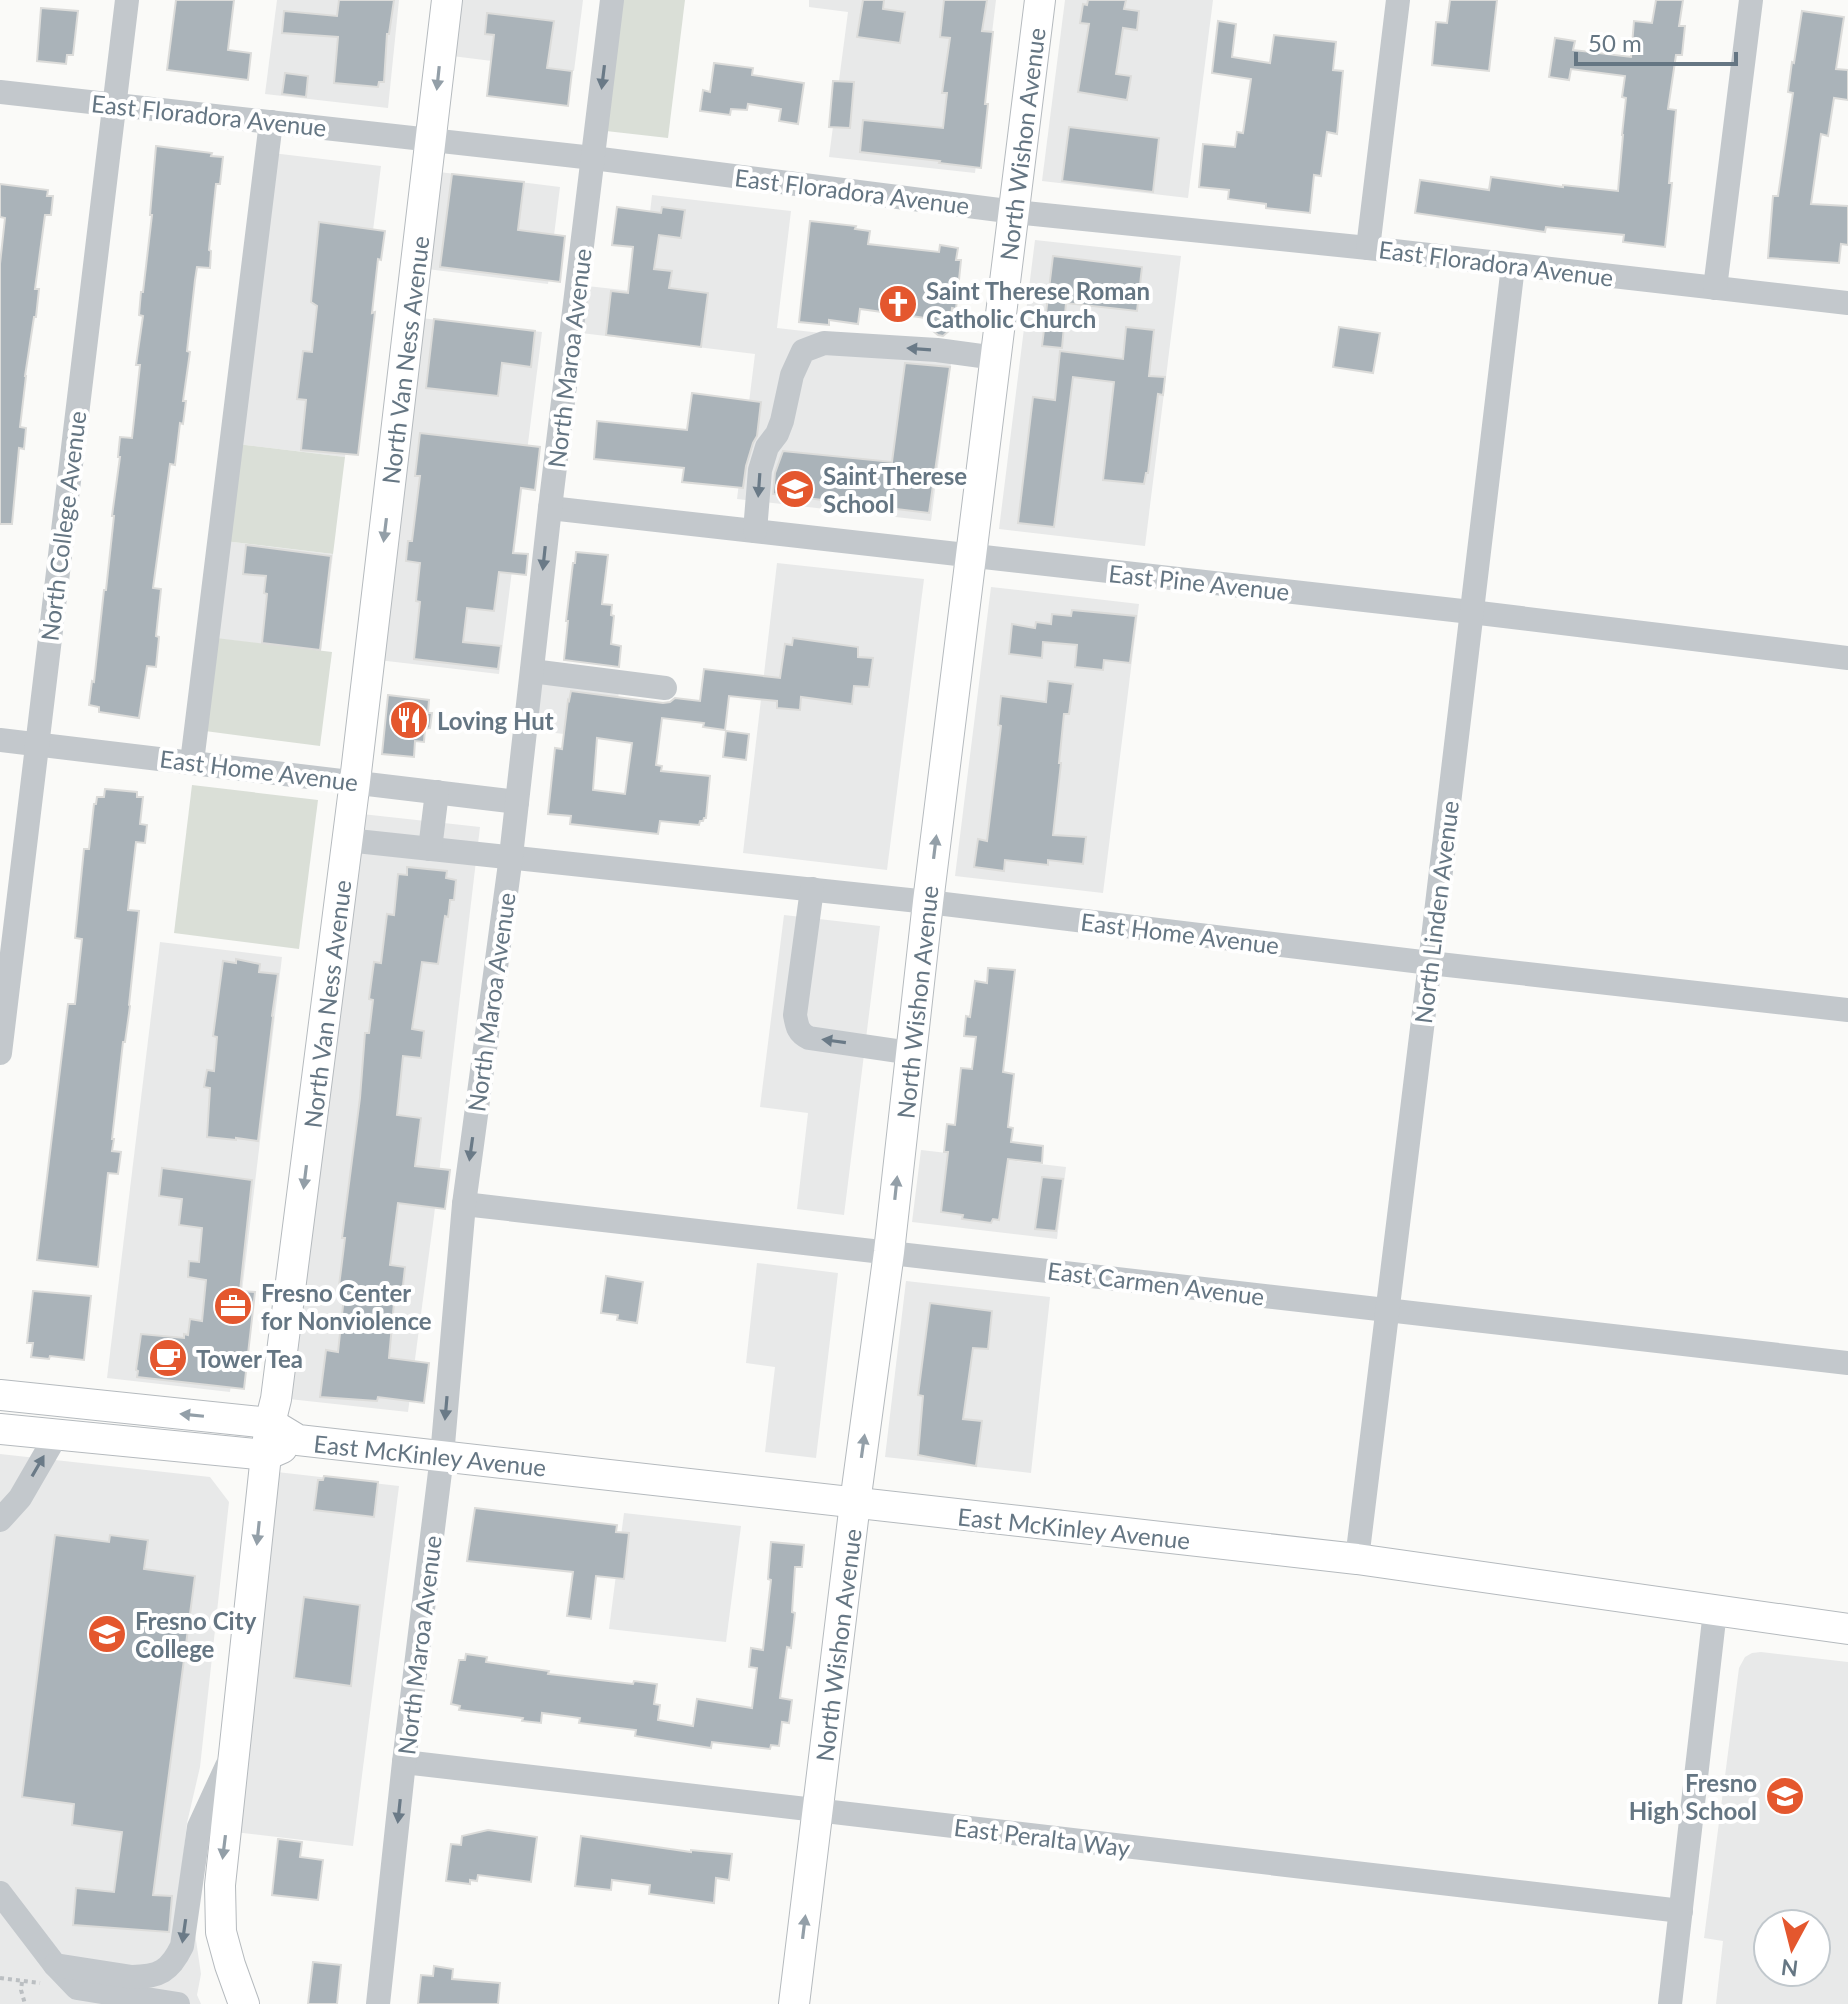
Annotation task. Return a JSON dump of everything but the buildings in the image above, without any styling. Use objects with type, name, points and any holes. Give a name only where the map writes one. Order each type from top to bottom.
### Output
[{"type":"main road","name":"North Van Ness Avenue","points":[[244,2004],[224,1943],[220,1885],[266,1455],[276,1399],[355,781],[447,0]]},
{"type":"main road","name":"North Wishon Avenue","points":[[794,2004],[889,1252],[928,902],[1040,0]]},
{"type":"main road","name":"East McKinley Avenue","points":[[0,1395],[270,1423],[298,1440],[1357,1559],[1848,1629]]},
{"type":"main road","points":[[0,1429],[266,1455]]},
{"type":"main road","name":"East McKinley Avenue","points":[[266,1455],[298,1440]]},
{"type":"street","name":"North College Avenue","points":[[0,1053],[127,0]]},
{"type":"street","name":"North Maroa Avenue","points":[[378,2004],[442,1456],[464,1204],[511,856],[612,0]]},
{"type":"street","points":[[1368,248],[1398,0]]},
{"type":"street","points":[[1715,288],[1751,0]]},
{"type":"street","name":"East Floradora Avenue","points":[[0,92],[593,158],[1015,212],[1368,248],[1848,303]]},
{"type":"street","points":[[192,762],[271,122]]},
{"type":"street","name":"North Linden Avenue","points":[[1357,1559],[1513,266]]},
{"type":"street","points":[[755,531],[760,470],[767,447],[782,421],[792,375],[803,351],[824,343],[937,350],[996,358]]},
{"type":"street","name":"East Pine Avenue","points":[[550,508],[1471,612],[1848,658]]},
{"type":"street","points":[[532,671],[665,688]]},
{"type":"street","name":"East Home Avenue","points":[[0,740],[517,802]]},
{"type":"street","points":[[430,849],[437,792]]},
{"type":"street","name":"East Home Avenue","points":[[347,840],[928,902],[1848,1010]]},
{"type":"street","points":[[812,889],[795,1015],[797,1027],[809,1038],[911,1053]]},
{"type":"street","name":"East Carmen Avenue","points":[[464,1204],[1848,1363]]},
{"type":"street","points":[[0,1520],[20,1498],[57,1434]]},
{"type":"street","points":[[1670,2004],[1715,1611]]},
{"type":"street","points":[[49,1974],[143,1977],[159,1974],[174,1961],[182,1946],[199,1827],[235,1750]]},
{"type":"street","name":"East Peralta Way","points":[[404,1762],[1681,1911]]},
{"type":"street","points":[[0,1893],[49,1974],[77,1988],[178,2004]]},
{"type":"path","points":[[0,1978],[22,1982],[49,1974]]},
{"type":"path","points":[[22,1982],[25,2004]]},
{"type":"shaded area","points":[[277,0],[399,0],[388,108],[265,94]]},
{"type":"shaded area","points":[[458,0],[583,0],[574,71],[452,56]]},
{"type":"shaded area","points":[[623,0],[685,0],[668,138],[606,131]]},
{"type":"shaded area","points":[[809,0],[996,0],[975,173],[829,157],[848,12],[809,7]]},
{"type":"shaded area","points":[[1065,0],[1213,0],[1188,198],[1042,181]]},
{"type":"shaded area","points":[[264,152],[381,166],[345,457],[228,443]]},
{"type":"shaded area","points":[[439,172],[560,187],[548,284],[427,269]]},
{"type":"shaded area","points":[[652,195],[791,211],[777,328],[953,348],[931,521],[737,499],[755,354],[581,333],[587,286],[641,292]]},
{"type":"shaded area","points":[[1035,240],[1181,256],[1145,546],[999,529]]},
{"type":"shaded area","points":[[421,318],[542,332],[499,674],[378,660]]},
{"type":"shaded area","points":[[228,443],[345,457],[333,554],[216,540]]},
{"type":"shaded area","points":[[216,540],[333,554],[321,651],[204,637]]},
{"type":"shaded area","points":[[777,563],[924,579],[887,870],[743,853]]},
{"type":"shaded area","points":[[991,587],[1139,604],[1103,893],[955,876]]},
{"type":"shaded area","points":[[216,638],[332,652],[320,746],[205,731]]},
{"type":"shaded area","points":[[537,682],[619,691],[613,740],[531,730]]},
{"type":"shaded area","points":[[192,785],[318,800],[299,949],[174,933]]},
{"type":"shaded area","points":[[362,814],[480,827],[408,1412],[289,1399]]},
{"type":"shaded area","points":[[784,915],[880,926],[844,1215],[797,1209],[808,1113],[760,1107]]},
{"type":"shaded area","points":[[160,942],[282,957],[230,1392],[107,1378]]},
{"type":"shaded area","points":[[921,1150],[1066,1167],[1057,1239],[912,1222]]},
{"type":"shaded area","points":[[757,1263],[838,1273],[816,1458],[765,1452],[775,1367],[746,1363]]},
{"type":"shaded area","points":[[906,1281],[1050,1297],[1031,1473],[885,1457]]},
{"type":"shaded area","name":"Fresno City College","points":[[0,1454],[210,1477],[229,1502],[200,1767],[187,1823],[177,1912],[193,1920],[201,1974],[197,1995],[201,2004],[0,2004]]},
{"type":"shaded area","points":[[277,1472],[399,1486],[353,1846],[234,1832]]},
{"type":"shaded area","points":[[624,1513],[741,1526],[726,1642],[609,1629]]},
{"type":"shaded area","name":"Fresno High School","points":[[1761,1652],[1848,1662],[1848,2004],[1716,2004],[1723,1941],[1704,1938],[1739,1668],[1745,1657]]},
{"type":"place","name":"Saint Therese Roman Catholic Church","points":[[898,304]]},
{"type":"place","name":"Saint Therese School","points":[[795,489]]},
{"type":"place","name":"Loving Hut","points":[[409,720]]},
{"type":"place","name":"Fresno Center for Nonviolence","points":[[233,1306]]},
{"type":"place","name":"Tower Tea","points":[[168,1358]]},
{"type":"place","name":"Fresno City College","points":[[107,1634]]},
{"type":"place","name":"Fresno High School","points":[[1785,1796]]}]
